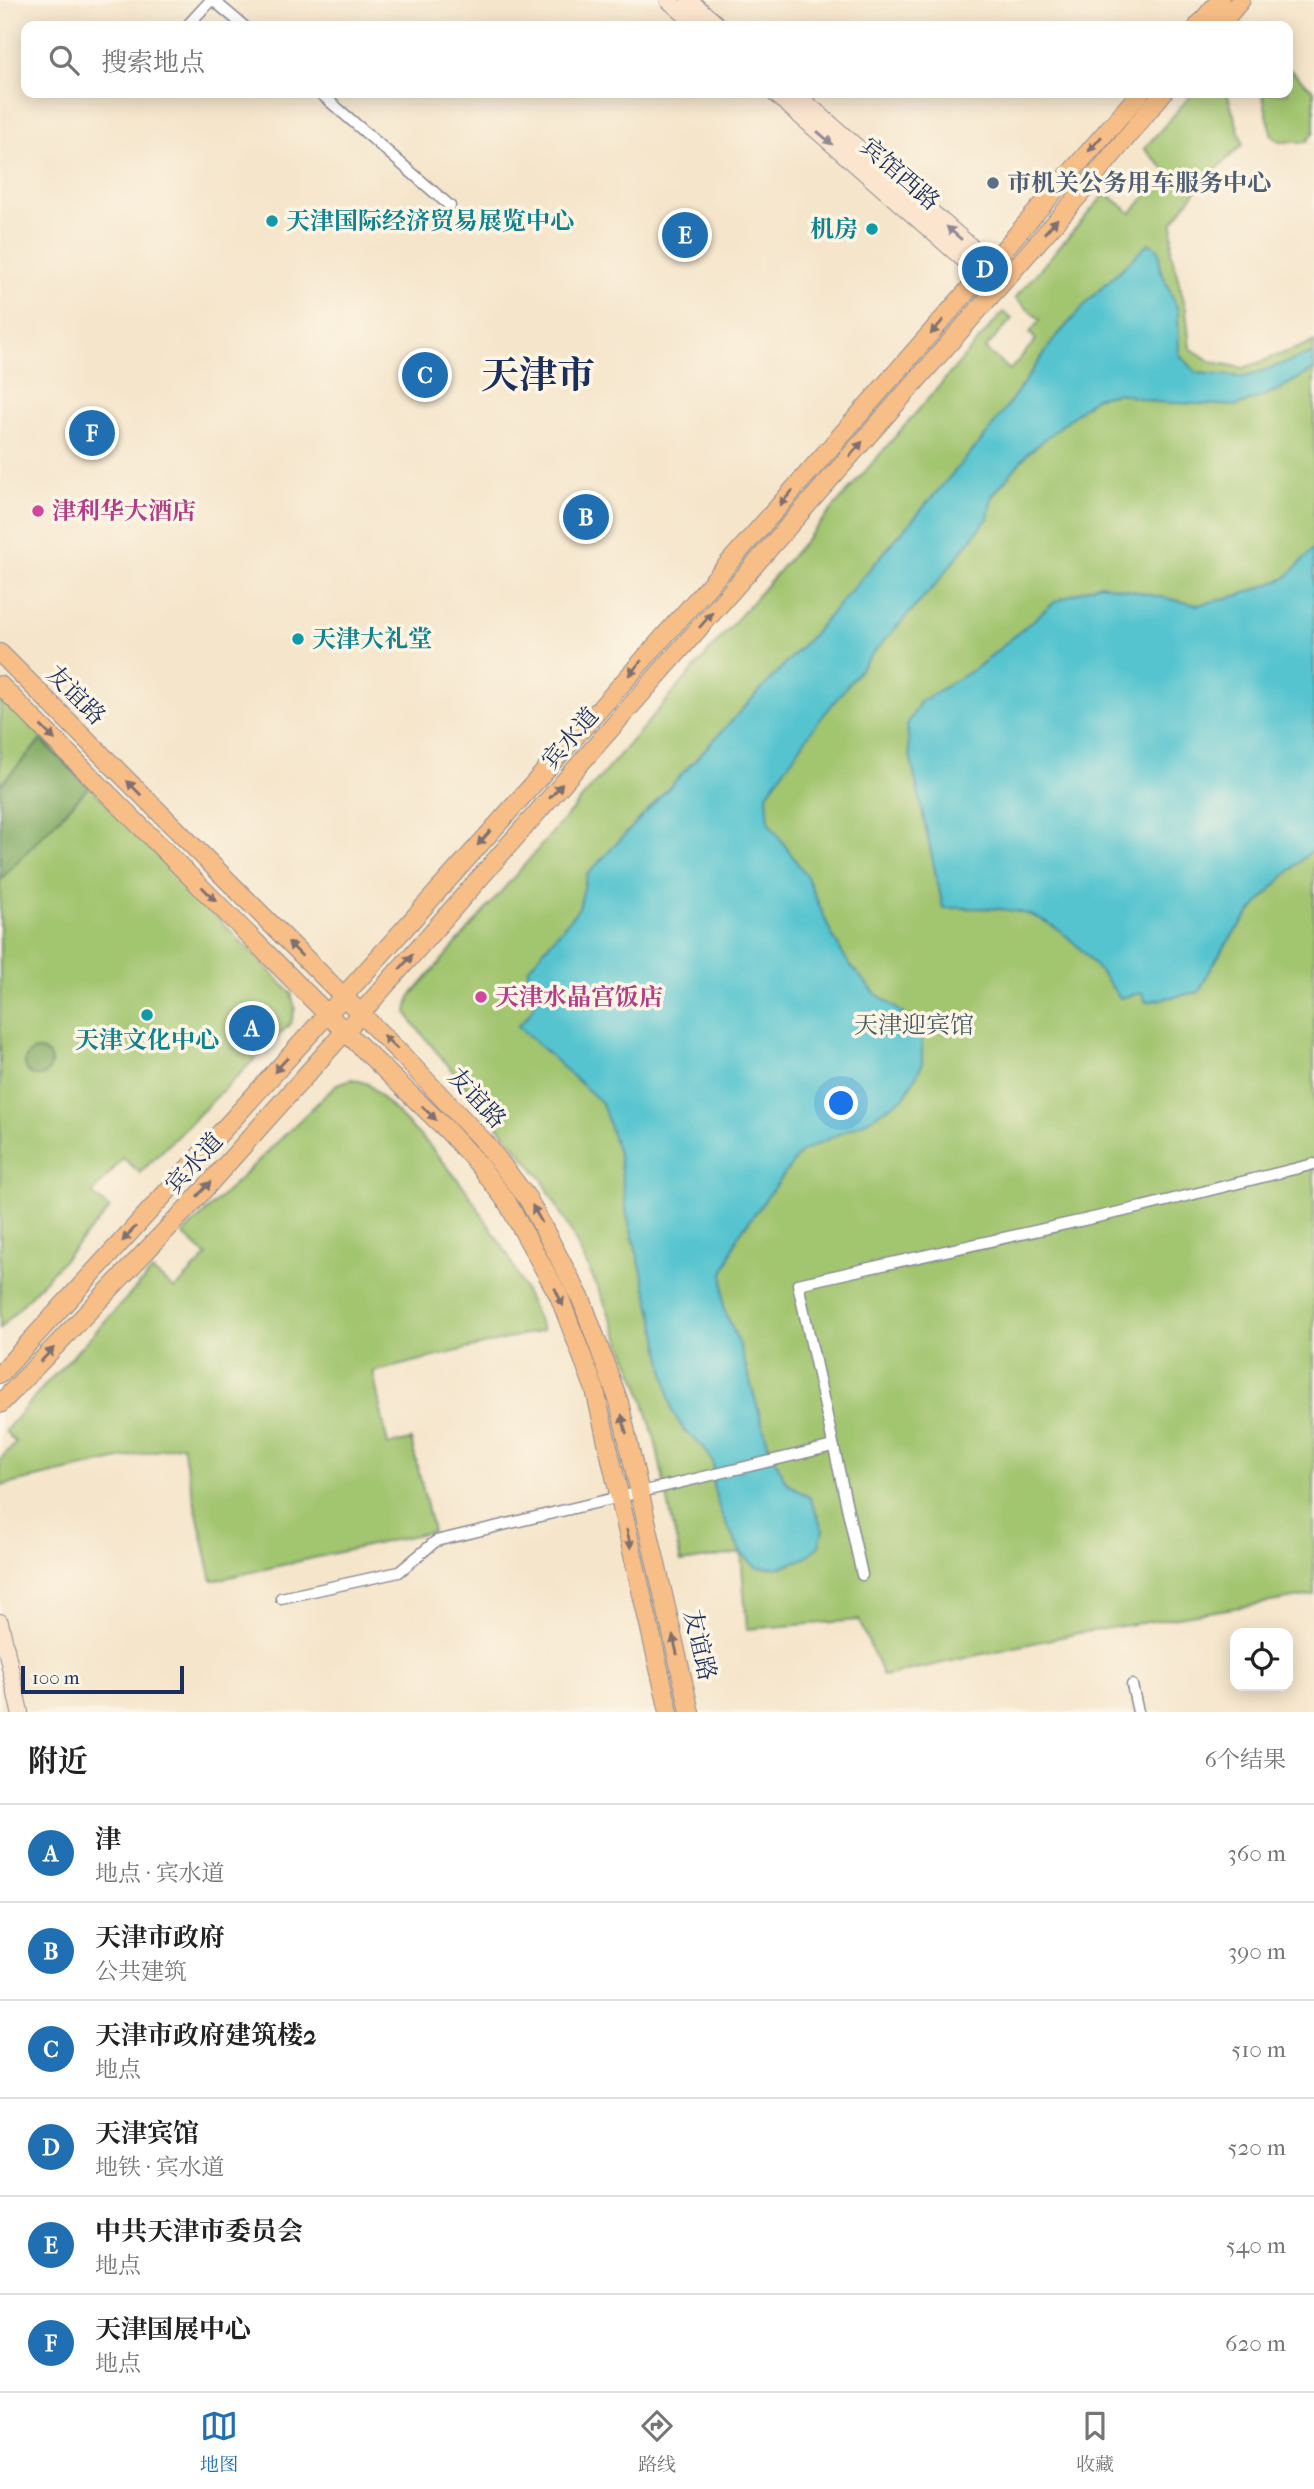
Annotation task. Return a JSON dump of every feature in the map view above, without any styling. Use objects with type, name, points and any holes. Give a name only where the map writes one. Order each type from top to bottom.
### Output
[{"type":"main road","points":[[668,0],[692,21]]},
{"type":"main road","points":[[689,0],[713,21]]},
{"type":"main road","points":[[1202,21],[1220,0]]},
{"type":"main road","points":[[1223,21],[1241,0]]},
{"type":"main road","name":"宾馆西路","points":[[780,98],[1001,283]]},
{"type":"main road","name":"宾馆西路","points":[[800,98],[987,271]]},
{"type":"main road","name":"宾水道","points":[[0,1374],[343,997],[987,271],[1136,98]]},
{"type":"main road","name":"宾水道","points":[[0,1404],[191,1204],[361,1014],[1081,192],[1159,98]]},
{"type":"main road","name":"友谊路","points":[[0,653],[361,1014],[487,1145],[528,1199],[582,1301],[619,1402],[690,1712]]},
{"type":"main road","name":"友谊路","points":[[0,685],[345,1032],[447,1130],[479,1165],[507,1202],[559,1296],[595,1390],[669,1712]]},
{"type":"main road","points":[[0,1622],[20,1712]]},
{"type":"main road","points":[[0,1661],[12,1712]]},
{"type":"street","points":[[192,21],[212,0],[238,21]]},
{"type":"street","points":[[326,98],[450,206]]},
{"type":"street","points":[[862,1575],[798,1284],[1142,1207],[1314,1164]]},
{"type":"street","points":[[281,1598],[399,1572],[436,1541],[833,1446]]},
{"type":"street","points":[[1132,1685],[1138,1712]]},
{"type":"green space","points":[[1293,72],[1314,91],[1314,132],[1306,142],[1279,142],[1272,136],[1263,98],[1293,98]]},
{"type":"green space","name":"天津迎宾馆","points":[[1189,98],[1229,98],[1243,144],[1200,185],[1173,222],[1171,252],[1186,309],[1190,348],[1212,362],[1244,368],[1314,342],[1314,1595],[1079,1633],[883,1676],[859,1620],[747,1629],[741,1553],[681,1562],[655,1440],[638,1382],[573,1236],[542,1179],[412,1022],[407,1012],[410,997],[1003,312],[1012,319],[985,349],[1010,370],[1036,340],[1030,333],[1040,320],[1015,298],[1106,193],[1131,213],[1168,172],[1144,149]]},
{"type":"green space","name":"天津文化中心","points":[[0,694],[291,993],[295,1008],[291,1023],[140,1173],[123,1158],[92,1194],[110,1209],[0,1329]]},
{"type":"green space","points":[[41,740],[89,787],[0,880],[0,785]]},
{"type":"green space","points":[[38,1050],[47,1054],[51,1063],[47,1072],[38,1076],[29,1072],[25,1063],[29,1054]]},
{"type":"green space","points":[[352,1079],[368,1084],[428,1144],[465,1188],[508,1255],[543,1330],[373,1372],[388,1445],[411,1440],[433,1531],[212,1581],[182,1445],[0,1486],[0,1459],[16,1443],[5,1431],[152,1271],[175,1289],[207,1256],[183,1234],[337,1084]]},
{"type":"water","points":[[1149,243],[1159,250],[1160,268],[1178,310],[1179,354],[1197,373],[1245,377],[1314,353],[1314,370],[1276,391],[1237,406],[1155,402],[1118,393],[1095,398],[1027,454],[992,496],[988,518],[935,585],[874,652],[815,726],[767,794],[769,823],[806,875],[832,935],[849,964],[875,993],[901,1012],[922,1033],[922,1065],[905,1096],[871,1119],[801,1152],[738,1236],[723,1274],[724,1309],[739,1343],[769,1447],[786,1482],[810,1498],[823,1530],[819,1546],[805,1558],[782,1567],[757,1568],[741,1553],[720,1511],[713,1486],[713,1462],[702,1445],[685,1432],[672,1411],[655,1322],[627,1215],[619,1156],[602,1103],[518,1026],[529,1015],[535,1002],[528,969],[579,908],[587,875],[815,632],[987,434],[1057,336],[1092,297]]},
{"type":"water","points":[[1314,548],[1314,849],[1264,897],[1234,933],[1209,971],[1199,992],[1146,1002],[1142,993],[1120,998],[1077,945],[1050,924],[1010,910],[943,908],[909,750],[907,725],[920,702],[979,666],[1056,601],[1100,584],[1198,605],[1240,595],[1286,578]]},
{"type":"place","name":"市机关公务用车服务中心","points":[[993,183]]},
{"type":"place","name":"天津国际经济贸易展览中心","points":[[272,221]]},
{"type":"place","name":"机房","points":[[872,229]]},
{"type":"place","name":"中共天津市委员会","points":[[685,235]]},
{"type":"place","name":"天津宾馆","points":[[985,269]]},
{"type":"place","name":"天津市政府建筑楼2","points":[[425,375]]},
{"type":"place","name":"天津国展中心","points":[[92,433]]},
{"type":"place","name":"津利华大酒店","points":[[38,511]]},
{"type":"place","name":"天津市政府","points":[[586,517]]},
{"type":"place","name":"天津大礼堂","points":[[298,639]]},
{"type":"place","name":"天津水晶宫饭店","points":[[481,997]]},
{"type":"place","name":"天津文化中心","points":[[147,1015]]},
{"type":"place","name":"津","points":[[252,1028]]},
{"type":"district","name":"天津市","points":[[538,375]]}]
